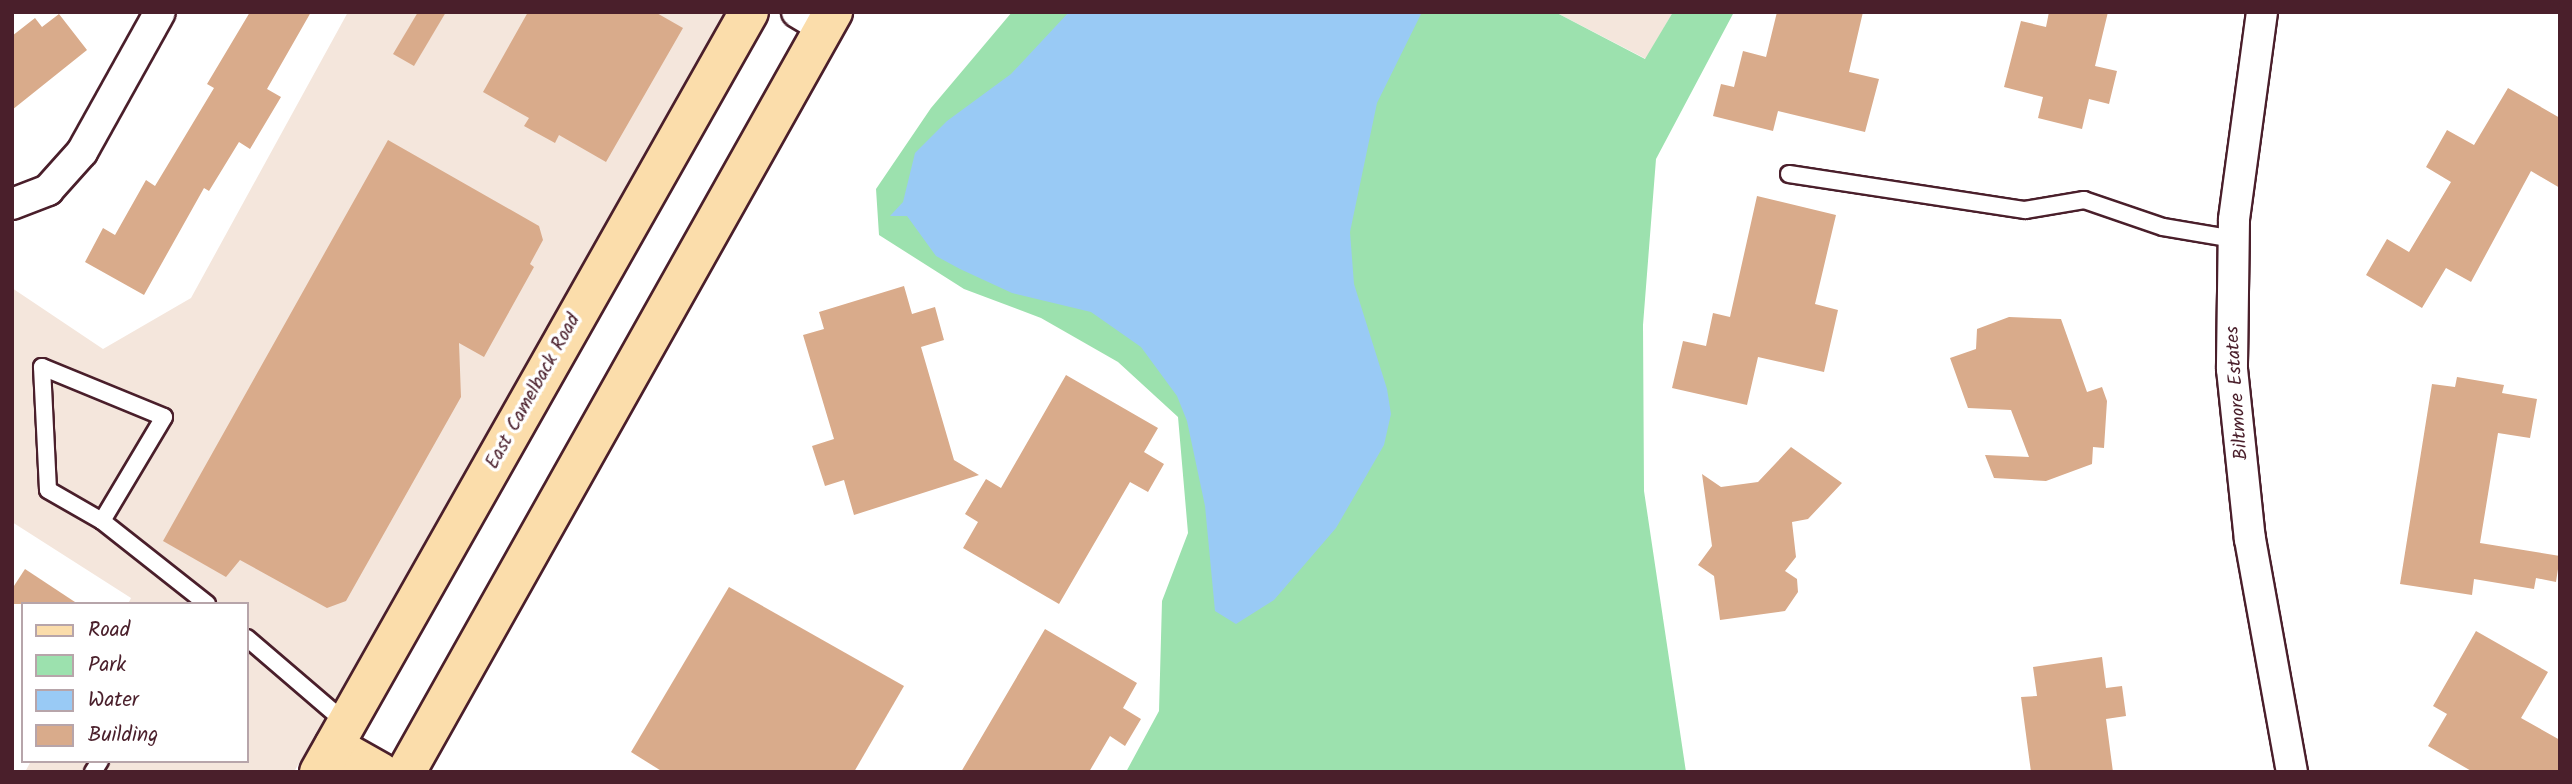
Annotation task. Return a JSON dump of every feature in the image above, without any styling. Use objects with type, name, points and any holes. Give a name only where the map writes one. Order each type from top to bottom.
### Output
[{"type":"main road","name":"East Camelback Road","points":[[333,747],[749,12]]},
{"type":"main road","points":[[406,772],[818,18]]},
{"type":"main road","points":[[333,747],[380,772]]},
{"type":"street","points":[[12,204],[48,190],[82,152],[160,12]]},
{"type":"street","name":"Biltmore Estates","points":[[2262,12],[2234,239],[2232,369],[2244,485],[2292,772]]},
{"type":"lane","points":[[1789,174],[2025,209],[2084,200],[2163,227],[2234,239]]},
{"type":"lane","points":[[102,522],[164,417],[42,367],[48,490],[102,522],[205,602]]},
{"type":"lane","points":[[248,639],[333,747]]},
{"type":"shaded area","points":[[348,12],[725,12],[294,772],[25,772],[30,763],[248,763],[248,602],[129,602],[131,598],[12,522],[12,288],[103,349],[191,298]]},
{"type":"shaded area","points":[[1555,12],[1673,12],[1646,59]]},
{"type":"green space","points":[[1012,12],[1555,12],[1645,59],[1673,12],[1734,12],[1656,159],[1643,325],[1644,491],[1686,772],[1126,772],[1159,711],[1162,601],[1188,533],[1178,417],[1118,362],[1041,318],[964,289],[879,235],[876,189],[931,108]]},
{"type":"water","points":[[1069,12],[1422,12],[1377,103],[1350,232],[1354,284],[1387,389],[1391,414],[1384,445],[1336,528],[1274,600],[1236,624],[1215,611],[1205,506],[1187,421],[1177,396],[1141,347],[1091,312],[1012,293],[960,269],[936,256],[907,216],[890,216],[903,202],[915,153],[947,121],[1011,74]]},
{"type":"building","points":[[250,12],[311,12],[267,89],[281,97],[250,149],[239,142],[209,191],[204,188],[144,295],[85,262],[103,228],[115,235],[146,180],[155,186],[214,88],[207,84]]},
{"type":"building","points":[[418,12],[446,12],[414,66],[393,54]]},
{"type":"building","points":[[528,12],[655,12],[683,28],[606,162],[559,135],[555,143],[524,126],[529,118],[483,92]]},
{"type":"building","points":[[1777,12],[1863,12],[1849,72],[1879,79],[1865,132],[1778,111],[1773,131],[1713,116],[1721,84],[1734,87],[1743,51],[1766,57]]},
{"type":"building","points":[[2049,12],[2108,12],[2095,66],[2117,71],[2109,104],[2089,99],[2082,129],[2038,118],[2043,97],[2004,87],[2021,21],[2046,27]]},
{"type":"building","points":[[59,14],[87,50],[12,110],[12,36],[35,18],[42,27]]},
{"type":"building","points":[[2508,88],[2560,118],[2560,188],[2531,171],[2471,282],[2446,268],[2422,308],[2366,275],[2387,239],[2409,252],[2451,182],[2426,167],[2447,130],[2474,145]]},
{"type":"building","points":[[388,140],[539,226],[543,240],[530,264],[534,267],[484,357],[459,343],[461,397],[346,601],[327,608],[240,560],[226,577],[163,541]]},
{"type":"building","points":[[1757,196],[1836,215],[1815,304],[1838,310],[1824,372],[1758,357],[1747,405],[1672,388],[1683,341],[1706,346],[1713,313],[1730,317]]},
{"type":"building","points":[[904,286],[912,314],[935,307],[944,340],[921,347],[954,460],[979,475],[854,515],[844,480],[825,486],[812,446],[834,439],[803,335],[824,329],[819,312]]},
{"type":"building","points":[[2009,317],[2061,319],[2087,392],[2102,387],[2107,401],[2104,448],[2093,447],[2092,464],[2046,481],[1994,478],[1985,455],[2029,457],[2011,410],[1968,408],[1950,358],[1976,349],[1977,329]]},
{"type":"building","points":[[1066,375],[1158,428],[1144,452],[1164,464],[1148,492],[1130,482],[1059,604],[963,548],[978,522],[965,514],[986,479],[1001,488]]},
{"type":"building","points":[[2457,377],[2504,385],[2502,393],[2537,399],[2530,438],[2498,433],[2480,543],[2560,556],[2556,582],[2536,578],[2534,589],[2474,579],[2472,595],[2400,584],[2432,384],[2455,387]]},
{"type":"building","points":[[1791,447],[1842,483],[1808,519],[1792,522],[1796,557],[1785,571],[1797,579],[1798,592],[1785,611],[1720,620],[1714,576],[1698,565],[1712,546],[1702,474],[1721,487],[1758,482]]},
{"type":"building","points":[[25,569],[75,602],[12,604],[12,589]]},
{"type":"building","points":[[729,587],[904,686],[854,772],[663,772],[631,752]]},
{"type":"building","points":[[1045,629],[1137,683],[1123,708],[1141,719],[1125,746],[1110,736],[1089,772],[961,772]]},
{"type":"building","points":[[2476,631],[2548,672],[2521,718],[2560,740],[2560,772],[2473,772],[2428,746],[2447,714],[2433,706]]},
{"type":"building","points":[[2102,657],[2106,688],[2122,686],[2126,716],[2106,719],[2113,772],[2031,772],[2021,697],[2037,696],[2033,667]]}]
